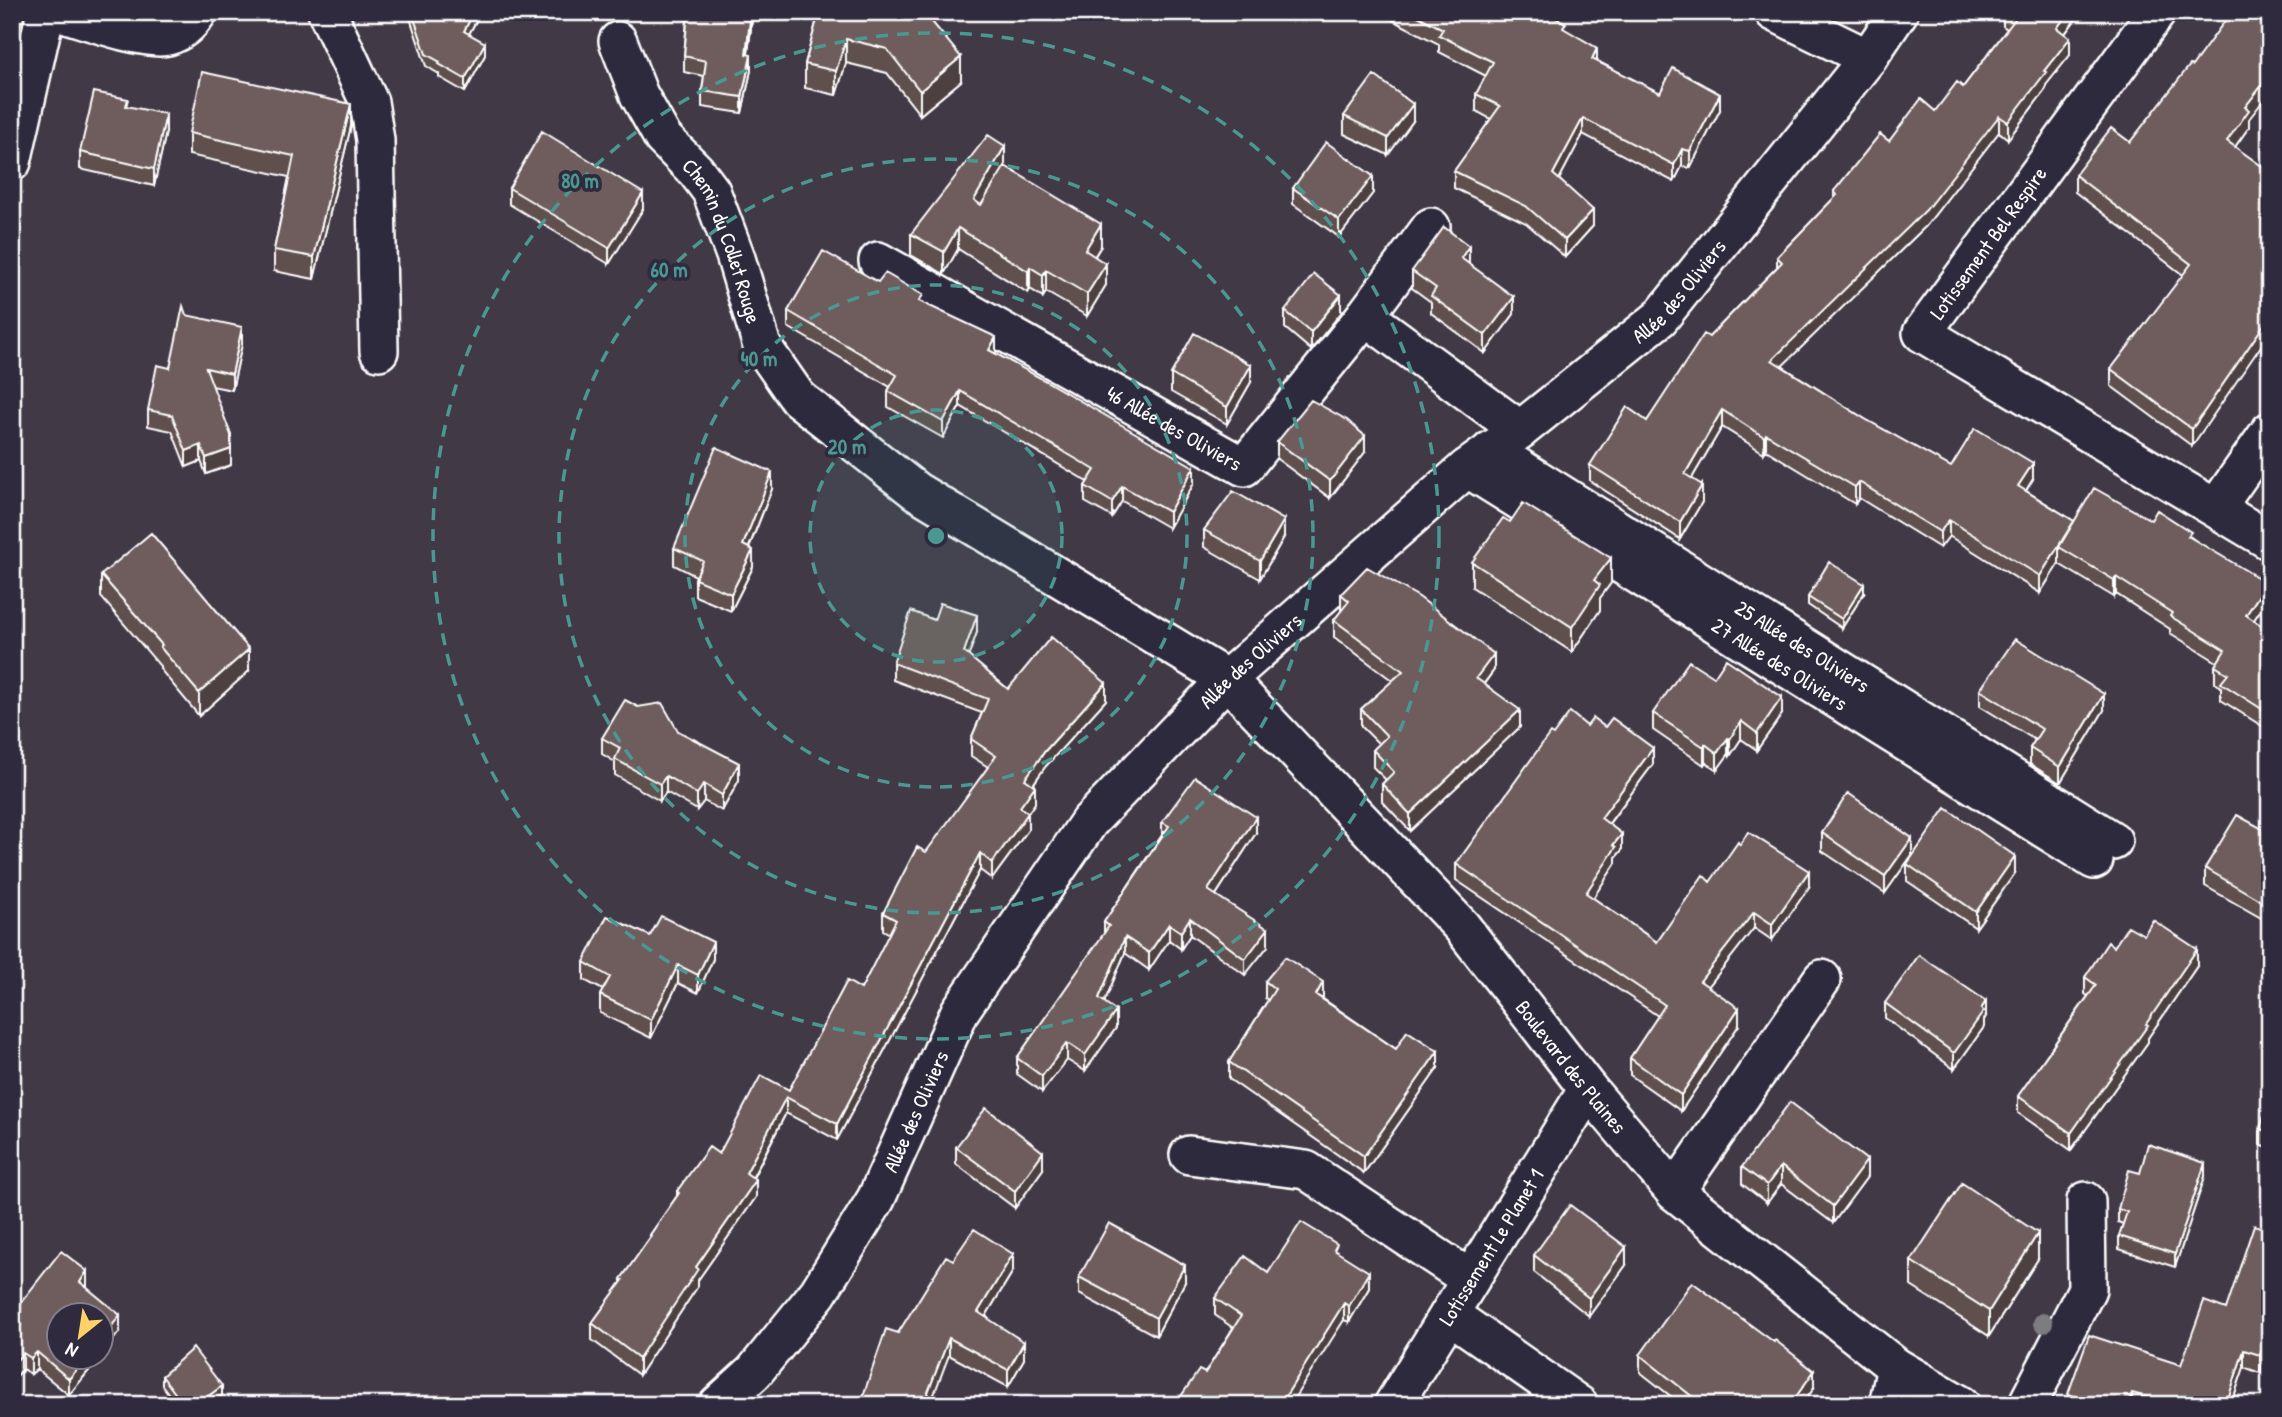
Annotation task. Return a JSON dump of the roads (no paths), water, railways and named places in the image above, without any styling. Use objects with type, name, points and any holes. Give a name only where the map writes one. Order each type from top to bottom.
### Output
[{"type":"street","points":[[12,162],[43,24],[48,16],[58,12],[151,37],[169,36],[190,25],[198,12]]},
{"type":"street","points":[[327,12],[369,102],[373,128],[379,351]]},
{"type":"street","points":[[1774,12],[1868,58]]},
{"type":"street","name":"Allée des Oliviers","points":[[718,1405],[757,1388],[818,1293],[876,1199],[960,1011],[1088,822],[1227,680],[1493,449],[1660,318],[1868,58],[1899,12]]},
{"type":"street","name":"Lotissement Bel Respire","points":[[2157,12],[1922,333],[2270,541]]},
{"type":"street","name":"Chemin du Collet Rouge","points":[[618,41],[639,95],[663,138],[696,171],[711,191],[735,255],[762,346],[798,398],[916,491],[1227,680]]},
{"type":"street","points":[[1431,227],[1365,316],[1493,449]]},
{"type":"street","name":"46 Allée des Oliviers","points":[[878,261],[1244,467],[1365,316]]},
{"type":"street","points":[[2216,508],[2270,431]]},
{"type":"street","name":"25 Allée des Oliviers","points":[[1493,449],[2104,851]]},
{"type":"street","name":"Boulevard des Plaines","points":[[1227,680],[1462,927],[1588,1089],[1675,1192],[1896,1367],[1961,1405]]},
{"type":"street","points":[[1675,1192],[1822,979]]},
{"type":"street","name":"Lotissement Le Planet 1","points":[[1392,1405],[1588,1089]]},
{"type":"street","points":[[1189,1155],[1306,1170],[1470,1279]]},
{"type":"street","points":[[2026,1405],[2087,1289],[2087,1201]]},
{"type":"street","points":[[1449,1314],[1579,1405]]},
{"type":"street","points":[[1888,1405],[1896,1367]]}]
